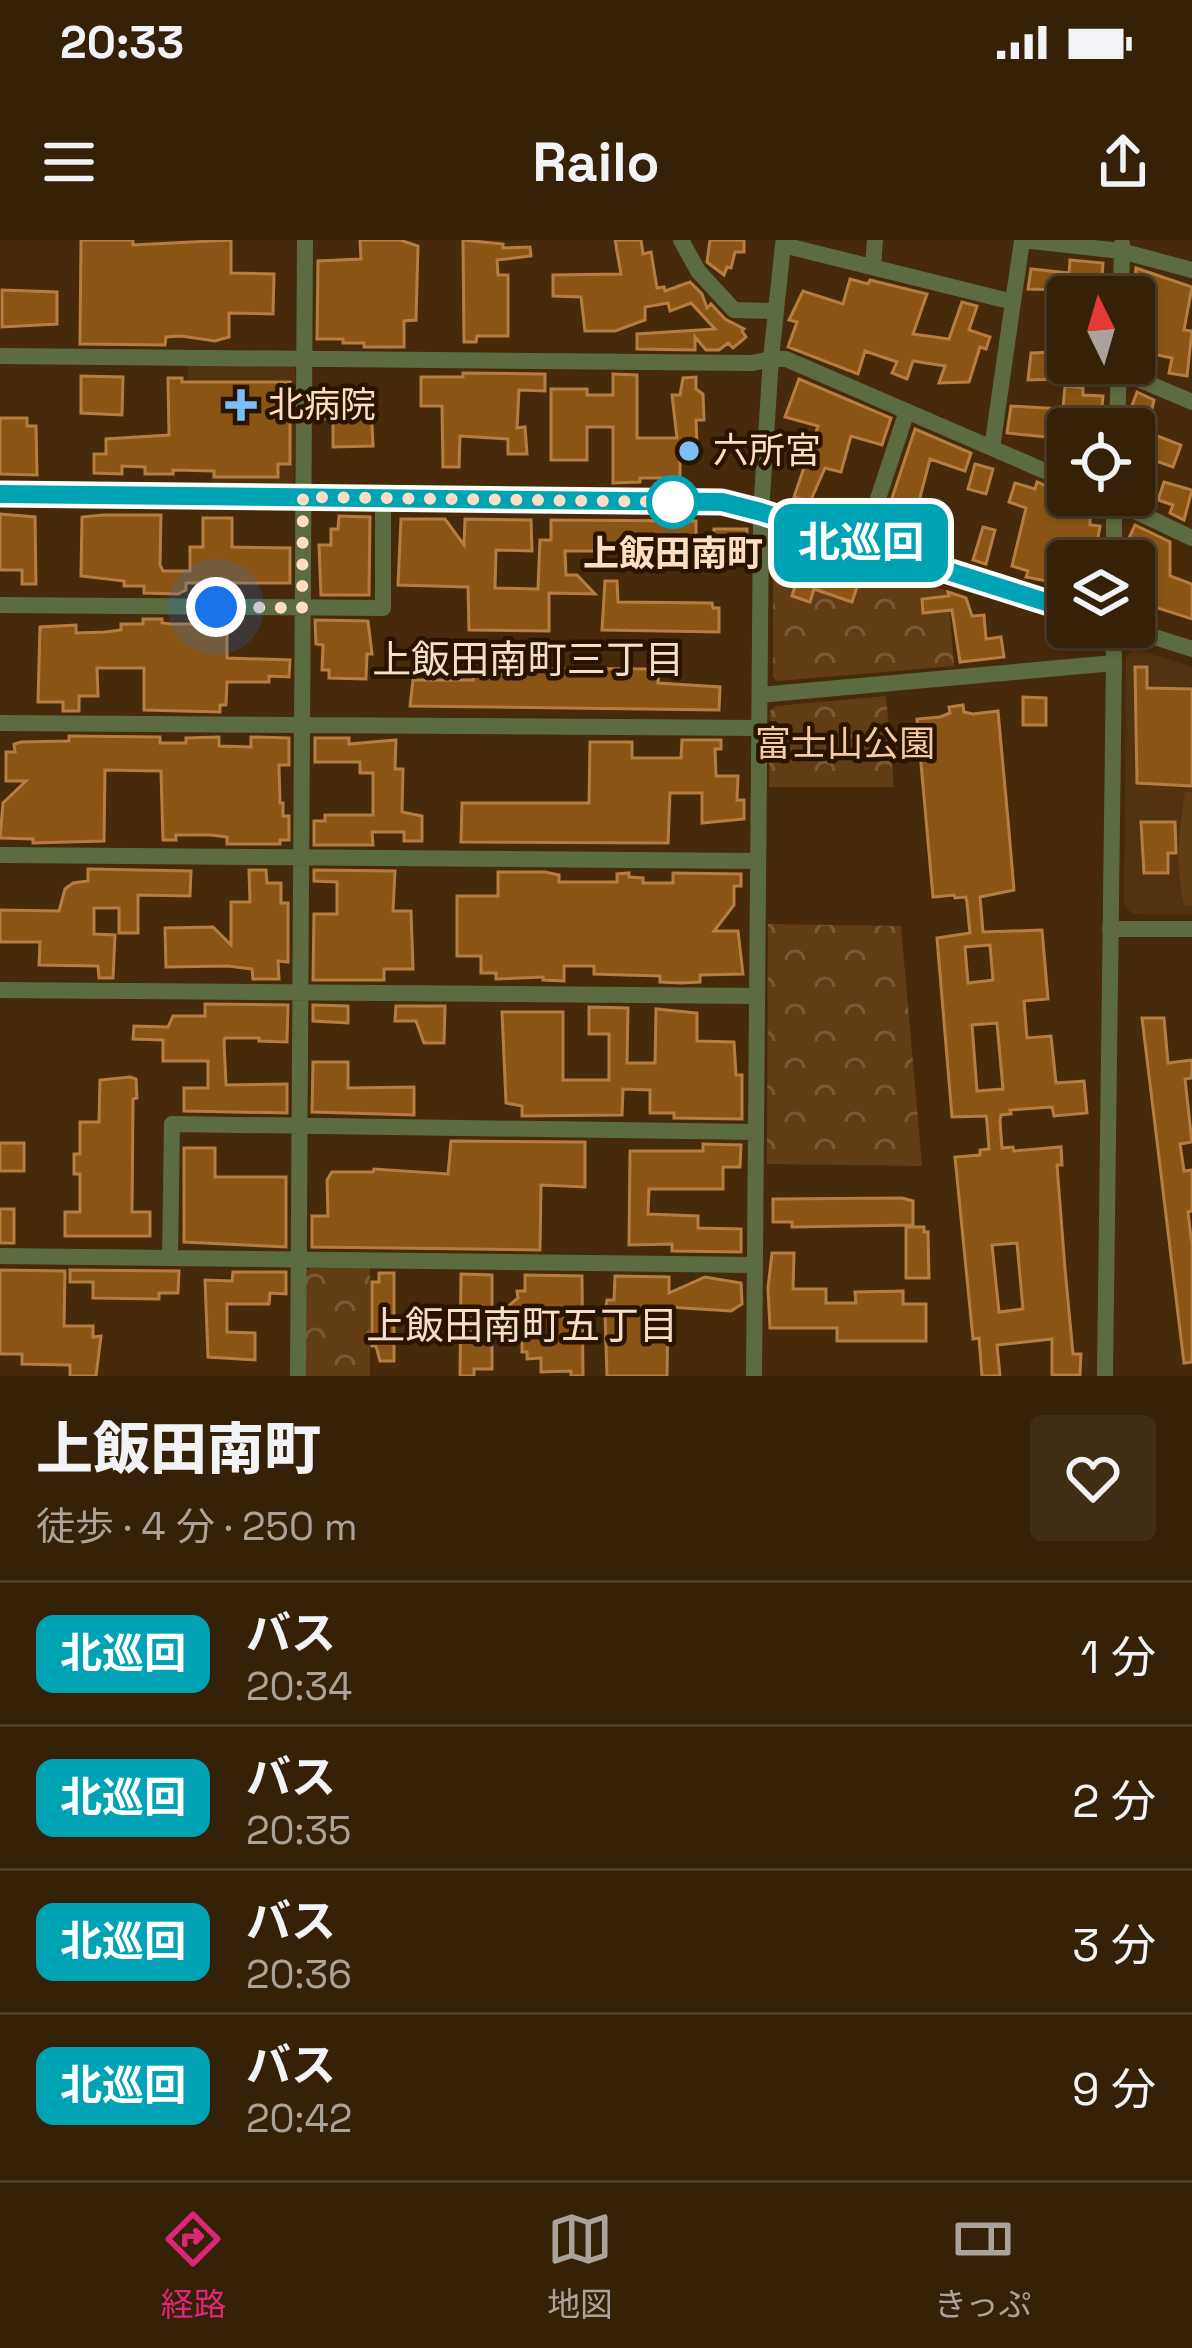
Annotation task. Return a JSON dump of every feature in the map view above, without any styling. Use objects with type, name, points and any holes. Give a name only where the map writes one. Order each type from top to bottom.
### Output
[{"type":"street","points":[[298,1376],[305,240]]},
{"type":"street","points":[[681,240],[698,272],[734,310],[776,311]]},
{"type":"street","points":[[873,267],[875,240]]},
{"type":"street","points":[[992,448],[1022,241],[1122,246],[1192,270]]},
{"type":"street","points":[[754,1376],[761,512],[783,243],[1013,302]]},
{"type":"street","points":[[1121,276],[1122,246]]},
{"type":"street","points":[[0,356],[752,363],[787,359],[1047,472]]},
{"type":"street","points":[[1154,384],[1192,402]]},
{"type":"street","points":[[862,544],[907,411]]},
{"type":"street","points":[[0,494],[722,502],[1047,602]]},
{"type":"street","points":[[0,605],[383,608],[382,498]]},
{"type":"street","points":[[1148,516],[1192,538]]},
{"type":"street","points":[[1155,637],[1192,649]]},
{"type":"street","points":[[1105,1376],[1114,648]]},
{"type":"street","points":[[760,695],[1114,663]]},
{"type":"street","points":[[0,723],[759,728]]},
{"type":"street","points":[[0,855],[758,861]]},
{"type":"street","points":[[1110,929],[1192,929]]},
{"type":"street","points":[[0,990],[757,996]]},
{"type":"street","points":[[170,1257],[172,1124],[756,1132]]},
{"type":"street","points":[[0,1256],[754,1265]]},
{"type":"shaded area","name":"北病院","points":[[188,365],[295,369],[294,481],[288,487],[211,487],[211,442],[187,441]]},
{"type":"shaded area","points":[[1136,649],[1192,667],[1192,915],[1132,914],[1124,904],[1126,656]]},
{"type":"green space","points":[[780,540],[948,591],[954,666],[777,681],[773,677],[773,543]]},
{"type":"green space","name":"富士山公園","points":[[886,696],[894,787],[769,787],[770,711],[776,706]]},
{"type":"green space","points":[[1185,792],[1192,792],[1192,906],[1184,906],[1180,875]]},
{"type":"green space","points":[[768,924],[901,926],[922,1166],[767,1164]]},
{"type":"green space","points":[[370,1268],[370,1376],[306,1376],[306,1271]]},
{"type":"building","points":[[81,240],[133,240],[133,245],[231,240],[231,273],[274,274],[273,314],[229,313],[229,337],[215,341],[181,336],[166,337],[165,345],[80,344]]},
{"type":"building","points":[[360,240],[400,240],[418,246],[416,320],[404,321],[404,347],[364,347],[364,343],[343,343],[343,339],[317,339],[318,261],[361,259]]},
{"type":"building","points":[[463,240],[503,244],[503,248],[530,247],[531,256],[497,260],[498,275],[508,275],[508,336],[477,336],[476,342],[464,342]]},
{"type":"building","points":[[615,240],[641,240],[643,254],[651,252],[657,288],[665,291],[690,282],[707,308],[711,304],[744,329],[746,337],[733,348],[728,343],[719,350],[706,350],[695,337],[695,350],[637,349],[637,334],[715,329],[691,303],[670,311],[668,303],[645,307],[645,320],[615,331],[585,331],[581,297],[553,296],[553,275],[621,274]]},
{"type":"building","points":[[710,240],[744,240],[744,252],[735,252],[724,275],[707,262]]},
{"type":"building","points":[[1070,260],[1103,263],[1102,276],[1047,276],[1047,290],[1028,289],[1031,269],[1069,273]]},
{"type":"building","points":[[1136,268],[1192,287],[1184,330],[1192,331],[1187,376],[1169,373],[1172,358],[1155,354],[1155,276],[1135,276]]},
{"type":"building","points":[[850,279],[927,294],[913,334],[949,339],[962,302],[977,306],[969,330],[990,337],[986,349],[980,347],[969,382],[939,383],[945,366],[913,361],[907,379],[892,373],[897,362],[865,351],[858,374],[788,347],[797,322],[789,320],[803,291],[843,304]]},
{"type":"building","points":[[2,290],[57,292],[57,324],[2,327]]},
{"type":"building","points":[[1047,352],[1047,379],[1028,380],[1031,353]]},
{"type":"building","points":[[463,373],[545,374],[545,391],[519,390],[517,428],[525,427],[527,454],[508,454],[508,439],[460,436],[459,467],[443,467],[442,406],[421,406],[421,377],[463,377]]},
{"type":"building","points":[[613,374],[637,375],[637,438],[677,438],[672,395],[680,395],[683,378],[696,377],[696,389],[703,394],[704,420],[696,420],[697,444],[680,444],[680,478],[613,483],[613,427],[587,427],[587,460],[551,460],[551,389],[613,395]]},
{"type":"building","points":[[81,376],[123,377],[122,415],[81,413]]},
{"type":"building","name":"北病院","points":[[168,378],[290,382],[290,464],[278,464],[278,477],[214,477],[214,471],[173,470],[173,474],[145,474],[145,467],[122,466],[122,474],[94,473],[94,454],[106,454],[106,439],[169,435]]},
{"type":"building","points":[[799,379],[891,418],[882,445],[851,436],[841,472],[825,468],[810,502],[794,497],[818,426],[785,417]]},
{"type":"building","points":[[1065,386],[1083,388],[1083,395],[1103,396],[1102,408],[1063,408]]},
{"type":"building","points":[[1137,392],[1154,400],[1152,408],[1131,408]]},
{"type":"building","points":[[326,404],[371,404],[373,446],[333,447],[333,419],[326,419]]},
{"type":"building","points":[[1011,406],[1047,408],[1047,437],[1007,433]]},
{"type":"building","points":[[0,418],[27,418],[27,426],[36,426],[37,475],[0,474]]},
{"type":"building","points":[[915,429],[971,453],[965,471],[930,459],[909,540],[897,536],[900,527],[885,519]]},
{"type":"building","points":[[1155,435],[1181,445],[1173,467],[1155,461]]},
{"type":"building","points":[[975,464],[993,469],[986,494],[968,489]]},
{"type":"building","points":[[1037,482],[1047,486],[1047,516],[1090,516],[1090,525],[1100,526],[1098,540],[1047,540],[1047,581],[1026,577],[1028,571],[1012,566],[1026,508],[1009,502],[1015,483],[1035,489]]},
{"type":"building","points":[[1164,482],[1192,490],[1184,520],[1170,513],[1173,505],[1158,500]]},
{"type":"building","points":[[0,514],[35,517],[36,584],[22,584],[22,570],[0,570]]},
{"type":"building","points":[[161,515],[163,571],[190,571],[190,547],[203,547],[203,518],[232,518],[232,547],[290,548],[290,583],[186,583],[186,590],[178,594],[144,593],[144,586],[81,576],[82,517]]},
{"type":"building","points":[[339,516],[370,517],[369,595],[321,595],[319,545],[331,545],[331,529],[338,529]]},
{"type":"building","points":[[401,519],[445,519],[464,545],[465,519],[531,520],[532,551],[496,550],[495,588],[538,589],[540,540],[551,540],[551,520],[696,521],[696,551],[565,551],[566,575],[577,575],[595,594],[549,593],[549,631],[469,630],[468,587],[398,585]]},
{"type":"building","points":[[1135,525],[1170,542],[1170,576],[1192,584],[1192,619],[1155,607],[1155,540],[1129,538]]},
{"type":"building","points":[[983,527],[995,530],[986,564],[973,560]]},
{"type":"building","points":[[714,529],[747,529],[746,550],[711,551]]},
{"type":"building","points":[[801,566],[859,581],[852,602],[814,589],[810,602],[792,596]]},
{"type":"building","points":[[605,581],[617,581],[618,602],[712,603],[719,608],[719,632],[602,630]]},
{"type":"building","points":[[948,592],[966,598],[972,616],[984,615],[986,639],[1001,637],[1004,657],[960,662],[952,610],[923,613],[922,599],[949,596]]},
{"type":"building","points":[[143,619],[227,624],[227,658],[290,660],[289,677],[227,682],[226,705],[220,705],[220,712],[144,710],[144,668],[97,668],[98,696],[79,696],[79,711],[63,711],[63,702],[38,702],[40,627],[76,625],[76,633],[105,632],[121,630],[121,624],[143,624]]},
{"type":"building","points":[[315,620],[368,621],[372,654],[367,654],[366,679],[329,678],[329,670],[322,670],[323,645],[316,644]]},
{"type":"building","points":[[1135,667],[1147,667],[1147,688],[1192,689],[1192,786],[1137,783]]},
{"type":"building","points":[[473,668],[659,669],[658,683],[720,687],[719,710],[410,706],[413,680],[473,680]]},
{"type":"building","points":[[1023,697],[1046,698],[1046,725],[1023,725]]},
{"type":"building","points":[[963,705],[964,712],[973,714],[998,711],[1014,890],[980,897],[983,932],[1042,930],[1048,999],[1024,1001],[1027,1038],[1051,1036],[1056,1083],[1084,1081],[1087,1113],[1054,1116],[1052,1107],[1010,1110],[1000,1121],[1002,1148],[1061,1147],[1062,1165],[1057,1165],[1065,1269],[1073,1354],[1081,1354],[1080,1375],[1052,1375],[1052,1339],[997,1345],[1000,1376],[982,1376],[979,1338],[973,1339],[955,1157],[980,1155],[980,1150],[989,1149],[987,1122],[986,1116],[952,1117],[937,938],[970,933],[966,897],[933,897],[917,719],[940,717],[950,713],[949,707]],"holes":[[[990,945],[993,980],[968,983],[965,947]],[[997,1023],[1003,1089],[977,1091],[972,1025]],[[1017,1243],[1023,1309],[999,1312],[992,1245]]]},
{"type":"building","points":[[69,736],[160,737],[160,743],[219,737],[219,746],[251,747],[251,737],[289,738],[289,765],[279,765],[280,803],[283,816],[289,816],[289,840],[227,844],[227,837],[176,835],[176,840],[163,840],[161,771],[105,770],[104,841],[33,843],[33,839],[0,838],[3,803],[26,781],[6,781],[6,752],[15,752],[14,744],[21,742],[69,741]]},
{"type":"building","points":[[315,738],[349,738],[349,744],[396,740],[395,769],[403,769],[402,812],[422,816],[422,841],[404,841],[404,832],[372,832],[373,845],[314,845],[314,821],[325,821],[325,815],[373,815],[373,773],[360,773],[360,762],[315,762]]},
{"type":"building","points":[[682,740],[721,740],[721,749],[715,749],[716,776],[738,776],[737,800],[744,800],[744,819],[702,823],[702,793],[670,793],[668,843],[461,842],[462,803],[589,803],[590,742],[632,742],[632,758],[681,758]]},
{"type":"building","points":[[1141,822],[1175,822],[1176,853],[1168,853],[1168,873],[1144,873]]},
{"type":"building","points":[[88,869],[191,871],[190,896],[138,895],[138,933],[119,933],[119,908],[94,908],[94,934],[115,935],[113,978],[99,978],[98,966],[39,965],[40,942],[0,942],[0,910],[59,911],[65,889],[88,881]]},
{"type":"building","points":[[249,870],[266,870],[267,883],[281,883],[281,903],[288,903],[288,962],[278,961],[279,979],[253,979],[252,969],[228,966],[166,967],[165,928],[213,927],[231,945],[231,902],[250,902]]},
{"type":"building","points":[[314,870],[395,871],[393,911],[411,911],[413,969],[384,969],[384,980],[313,980],[314,914],[337,914],[337,882],[314,881]]},
{"type":"building","points":[[498,872],[545,872],[559,875],[559,882],[617,882],[617,874],[629,873],[629,877],[643,878],[643,883],[673,883],[673,873],[741,874],[741,886],[734,886],[734,905],[714,931],[738,931],[743,974],[700,975],[700,982],[681,983],[660,982],[660,976],[594,974],[594,966],[564,966],[564,981],[496,979],[496,973],[481,973],[481,956],[457,956],[457,896],[498,896]]},
{"type":"building","points":[[205,1004],[288,1005],[287,1042],[224,1041],[226,1085],[287,1084],[287,1113],[184,1111],[184,1088],[208,1088],[208,1061],[163,1061],[163,1040],[133,1039],[134,1026],[168,1027],[173,1016],[205,1016]]},
{"type":"building","points":[[313,1005],[348,1006],[348,1023],[313,1021]]},
{"type":"building","points":[[396,1006],[445,1006],[444,1043],[424,1043],[416,1021],[395,1021]]},
{"type":"building","points":[[589,1007],[628,1008],[627,1063],[655,1063],[656,1009],[697,1013],[697,1041],[734,1042],[736,1075],[742,1075],[742,1119],[650,1113],[650,1090],[623,1089],[622,1115],[522,1116],[522,1106],[506,1103],[502,1012],[563,1012],[563,1080],[609,1080],[609,1034],[589,1034]]},
{"type":"building","points":[[1142,1018],[1164,1018],[1168,1063],[1192,1060],[1192,1078],[1185,1079],[1192,1142],[1180,1144],[1184,1171],[1192,1170],[1192,1211],[1188,1212],[1192,1362],[1184,1363]]},
{"type":"building","points":[[313,1062],[348,1062],[348,1088],[414,1087],[414,1115],[312,1112]]},
{"type":"building","points":[[136,1079],[137,1098],[133,1099],[132,1212],[150,1212],[150,1236],[65,1236],[65,1212],[80,1212],[80,1174],[74,1174],[74,1154],[80,1154],[80,1122],[99,1122],[100,1080]]},
{"type":"building","points":[[451,1141],[585,1142],[585,1187],[541,1185],[540,1250],[312,1247],[312,1216],[328,1216],[327,1180],[332,1172],[374,1169],[448,1174]]},
{"type":"building","points":[[0,1143],[24,1143],[24,1171],[0,1171]]},
{"type":"building","points":[[703,1144],[741,1145],[740,1167],[723,1167],[723,1189],[649,1189],[648,1214],[698,1216],[698,1228],[741,1229],[741,1252],[672,1251],[672,1244],[629,1245],[630,1151],[703,1151]]},
{"type":"building","points":[[184,1148],[215,1148],[215,1177],[286,1177],[286,1247],[184,1242]]},
{"type":"building","points":[[773,1199],[913,1201],[913,1225],[792,1227],[792,1222],[773,1222]]},
{"type":"building","points":[[0,1209],[14,1209],[14,1243],[0,1243]]},
{"type":"building","points":[[906,1227],[924,1227],[928,1232],[929,1278],[906,1278]]},
{"type":"building","points":[[772,1253],[794,1253],[793,1289],[826,1289],[826,1303],[856,1303],[855,1292],[903,1291],[903,1304],[926,1304],[926,1341],[837,1341],[837,1328],[770,1328]]},
{"type":"building","points":[[0,1270],[65,1271],[64,1326],[93,1326],[93,1337],[101,1336],[96,1376],[70,1376],[70,1365],[22,1364],[22,1354],[0,1354]]},
{"type":"building","points":[[70,1270],[179,1271],[178,1293],[159,1293],[159,1299],[93,1298],[93,1282],[70,1282]]},
{"type":"building","points":[[233,1272],[286,1272],[286,1294],[270,1293],[269,1304],[227,1304],[227,1332],[255,1333],[255,1360],[208,1357],[205,1280],[232,1281]]},
{"type":"building","points":[[379,1273],[394,1273],[394,1361],[380,1361],[372,1346],[372,1282],[379,1282]]},
{"type":"building","points":[[461,1274],[492,1275],[492,1369],[474,1369],[474,1376],[460,1376]]},
{"type":"building","points":[[525,1275],[582,1276],[583,1376],[571,1376],[571,1371],[541,1372],[541,1358],[527,1359],[527,1352],[522,1352],[522,1319],[493,1319],[518,1298],[517,1291],[525,1291]]},
{"type":"building","points":[[615,1276],[669,1277],[669,1293],[705,1277],[741,1283],[742,1304],[731,1311],[668,1307],[667,1376],[607,1376],[605,1313],[607,1300],[614,1300]]},
{"type":"bus line","name":"北巡回","points":[[0,494],[722,502],[1047,602]]},
{"type":"place","name":"北病院","points":[[241,405]]},
{"type":"place","name":"六所宮","points":[[689,451]]},
{"type":"place","name":"上飯田南町","points":[[673,502]]},
{"type":"district","name":"上飯田南町三丁目","points":[[528,659]]},
{"type":"district","name":"上飯田南町五丁目","points":[[522,1325]]},
{"type":"route","points":[[216,607],[302,608],[303,497],[679,502],[673,502]]}]
